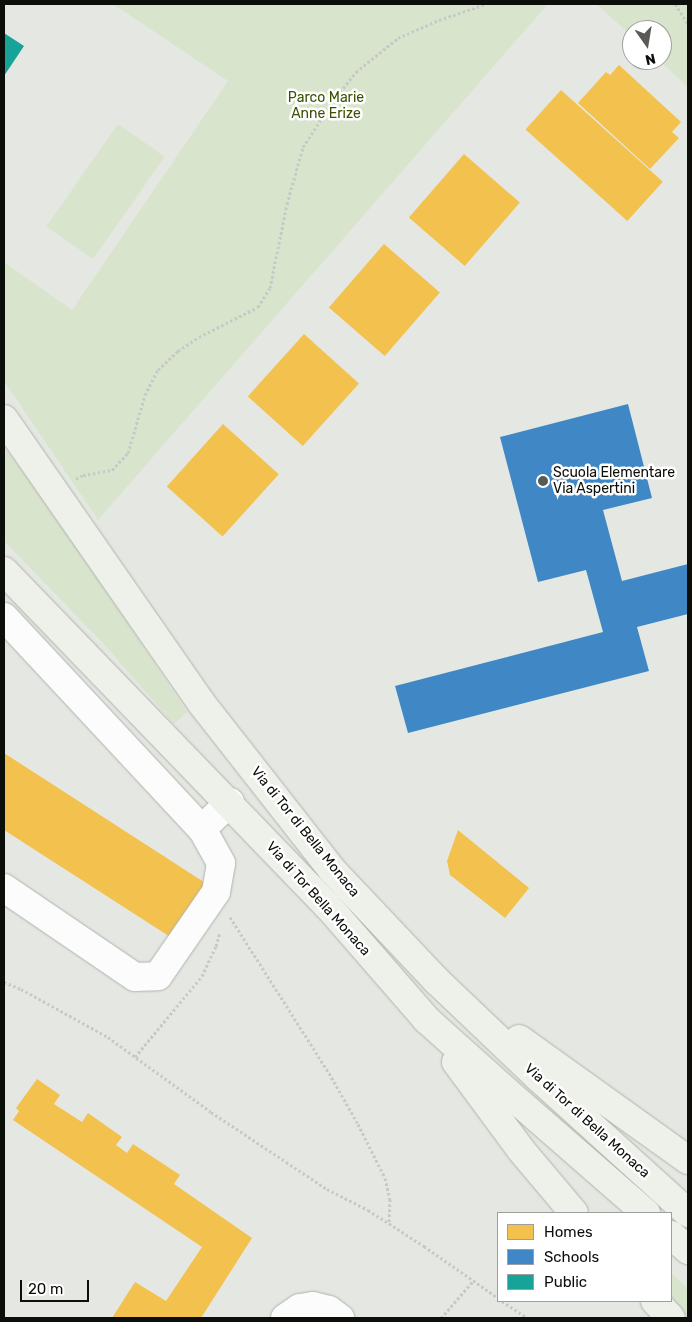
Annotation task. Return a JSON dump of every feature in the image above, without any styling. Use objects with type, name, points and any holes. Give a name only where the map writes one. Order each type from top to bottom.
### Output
[{"type":"main road","name":"Via di Tor di Bella Monaca","points":[[4,419],[202,704],[332,870],[437,981],[539,1078],[688,1213]]},
{"type":"main road","name":"Via di Tor Bella Monaca","points":[[4,571],[230,802],[326,905],[427,1020],[645,1212]]},
{"type":"main road","points":[[437,981],[688,1160]]},
{"type":"main road","points":[[427,1020],[504,1129],[573,1212]]},
{"type":"main road","points":[[672,1236],[688,1250]]},
{"type":"main road","points":[[656,1302],[671,1318]]},
{"type":"street","points":[[4,617],[202,829],[221,862],[216,892],[158,976],[134,977],[4,888]]},
{"type":"street","points":[[202,829],[230,802]]},
{"type":"street","points":[[285,1318],[300,1308],[313,1306],[329,1310],[340,1318]]},
{"type":"path","points":[[55,490],[82,475],[112,470],[128,453],[145,395],[158,370],[178,351],[199,337],[258,306],[270,288],[287,204],[303,147],[331,104],[356,72],[398,38],[439,20],[486,4]]},
{"type":"path","points":[[676,4],[688,24]]},
{"type":"path","points":[[216,892],[225,910],[329,1073],[358,1124],[385,1178],[390,1199],[389,1224]]},
{"type":"path","points":[[135,1057],[202,976],[216,946],[221,928]]},
{"type":"path","points":[[4,982],[21,989],[108,1037],[211,1112],[327,1189],[389,1224],[497,1297]]},
{"type":"path","points":[[440,1318],[473,1281]]},
{"type":"path","points":[[503,1302],[526,1318]]},
{"type":"green space","name":"Parco Marie Anne Erize","points":[[113,4],[548,4],[98,520],[4,381],[4,262],[72,310],[228,81]]},
{"type":"green space","points":[[596,4],[688,4],[688,87],[670,70],[672,70],[672,20],[622,20],[622,27]]},
{"type":"green space","points":[[118,124],[165,157],[93,259],[46,226]]},
{"type":"green space","points":[[4,448],[52,510],[187,712],[174,724],[101,641],[4,541]]},
{"type":"green space","points":[[672,1274],[688,1289],[688,1318],[672,1299]]},
{"type":"building: Homes","points":[[619,65],[622,70],[624,70],[681,122],[672,132],[679,138],[650,169],[578,103],[606,72],[610,75]]},
{"type":"building: Homes","points":[[561,90],[663,182],[627,221],[526,129]]},
{"type":"building: Homes","points":[[464,154],[520,203],[465,266],[409,217]]},
{"type":"building: Homes","points":[[384,244],[440,293],[385,356],[329,307]]},
{"type":"building: Homes","points":[[304,334],[359,384],[303,446],[248,396]]},
{"type":"building: Homes","points":[[223,424],[279,474],[223,537],[167,486]]},
{"type":"building: Homes","points":[[4,753],[210,886],[175,940],[4,830]]},
{"type":"building: Homes","points":[[458,830],[529,888],[505,918],[450,875],[447,861]]},
{"type":"building: Homes","points":[[37,1079],[60,1095],[54,1104],[82,1122],[88,1113],[122,1137],[116,1145],[127,1153],[133,1144],[180,1175],[174,1184],[252,1238],[201,1318],[112,1318],[135,1282],[166,1301],[202,1247],[13,1120],[19,1111],[16,1108]]},
{"type":"building: Schools","points":[[628,404],[652,498],[603,510],[622,581],[688,564],[688,614],[637,627],[649,671],[408,733],[395,686],[603,632],[586,570],[538,582],[500,437]]},
{"type":"building: Public","points":[[4,33],[24,46],[4,76]]},
{"type":"place","name":"Scuola Elementare Via Aspertini","points":[[543,481]]}]
